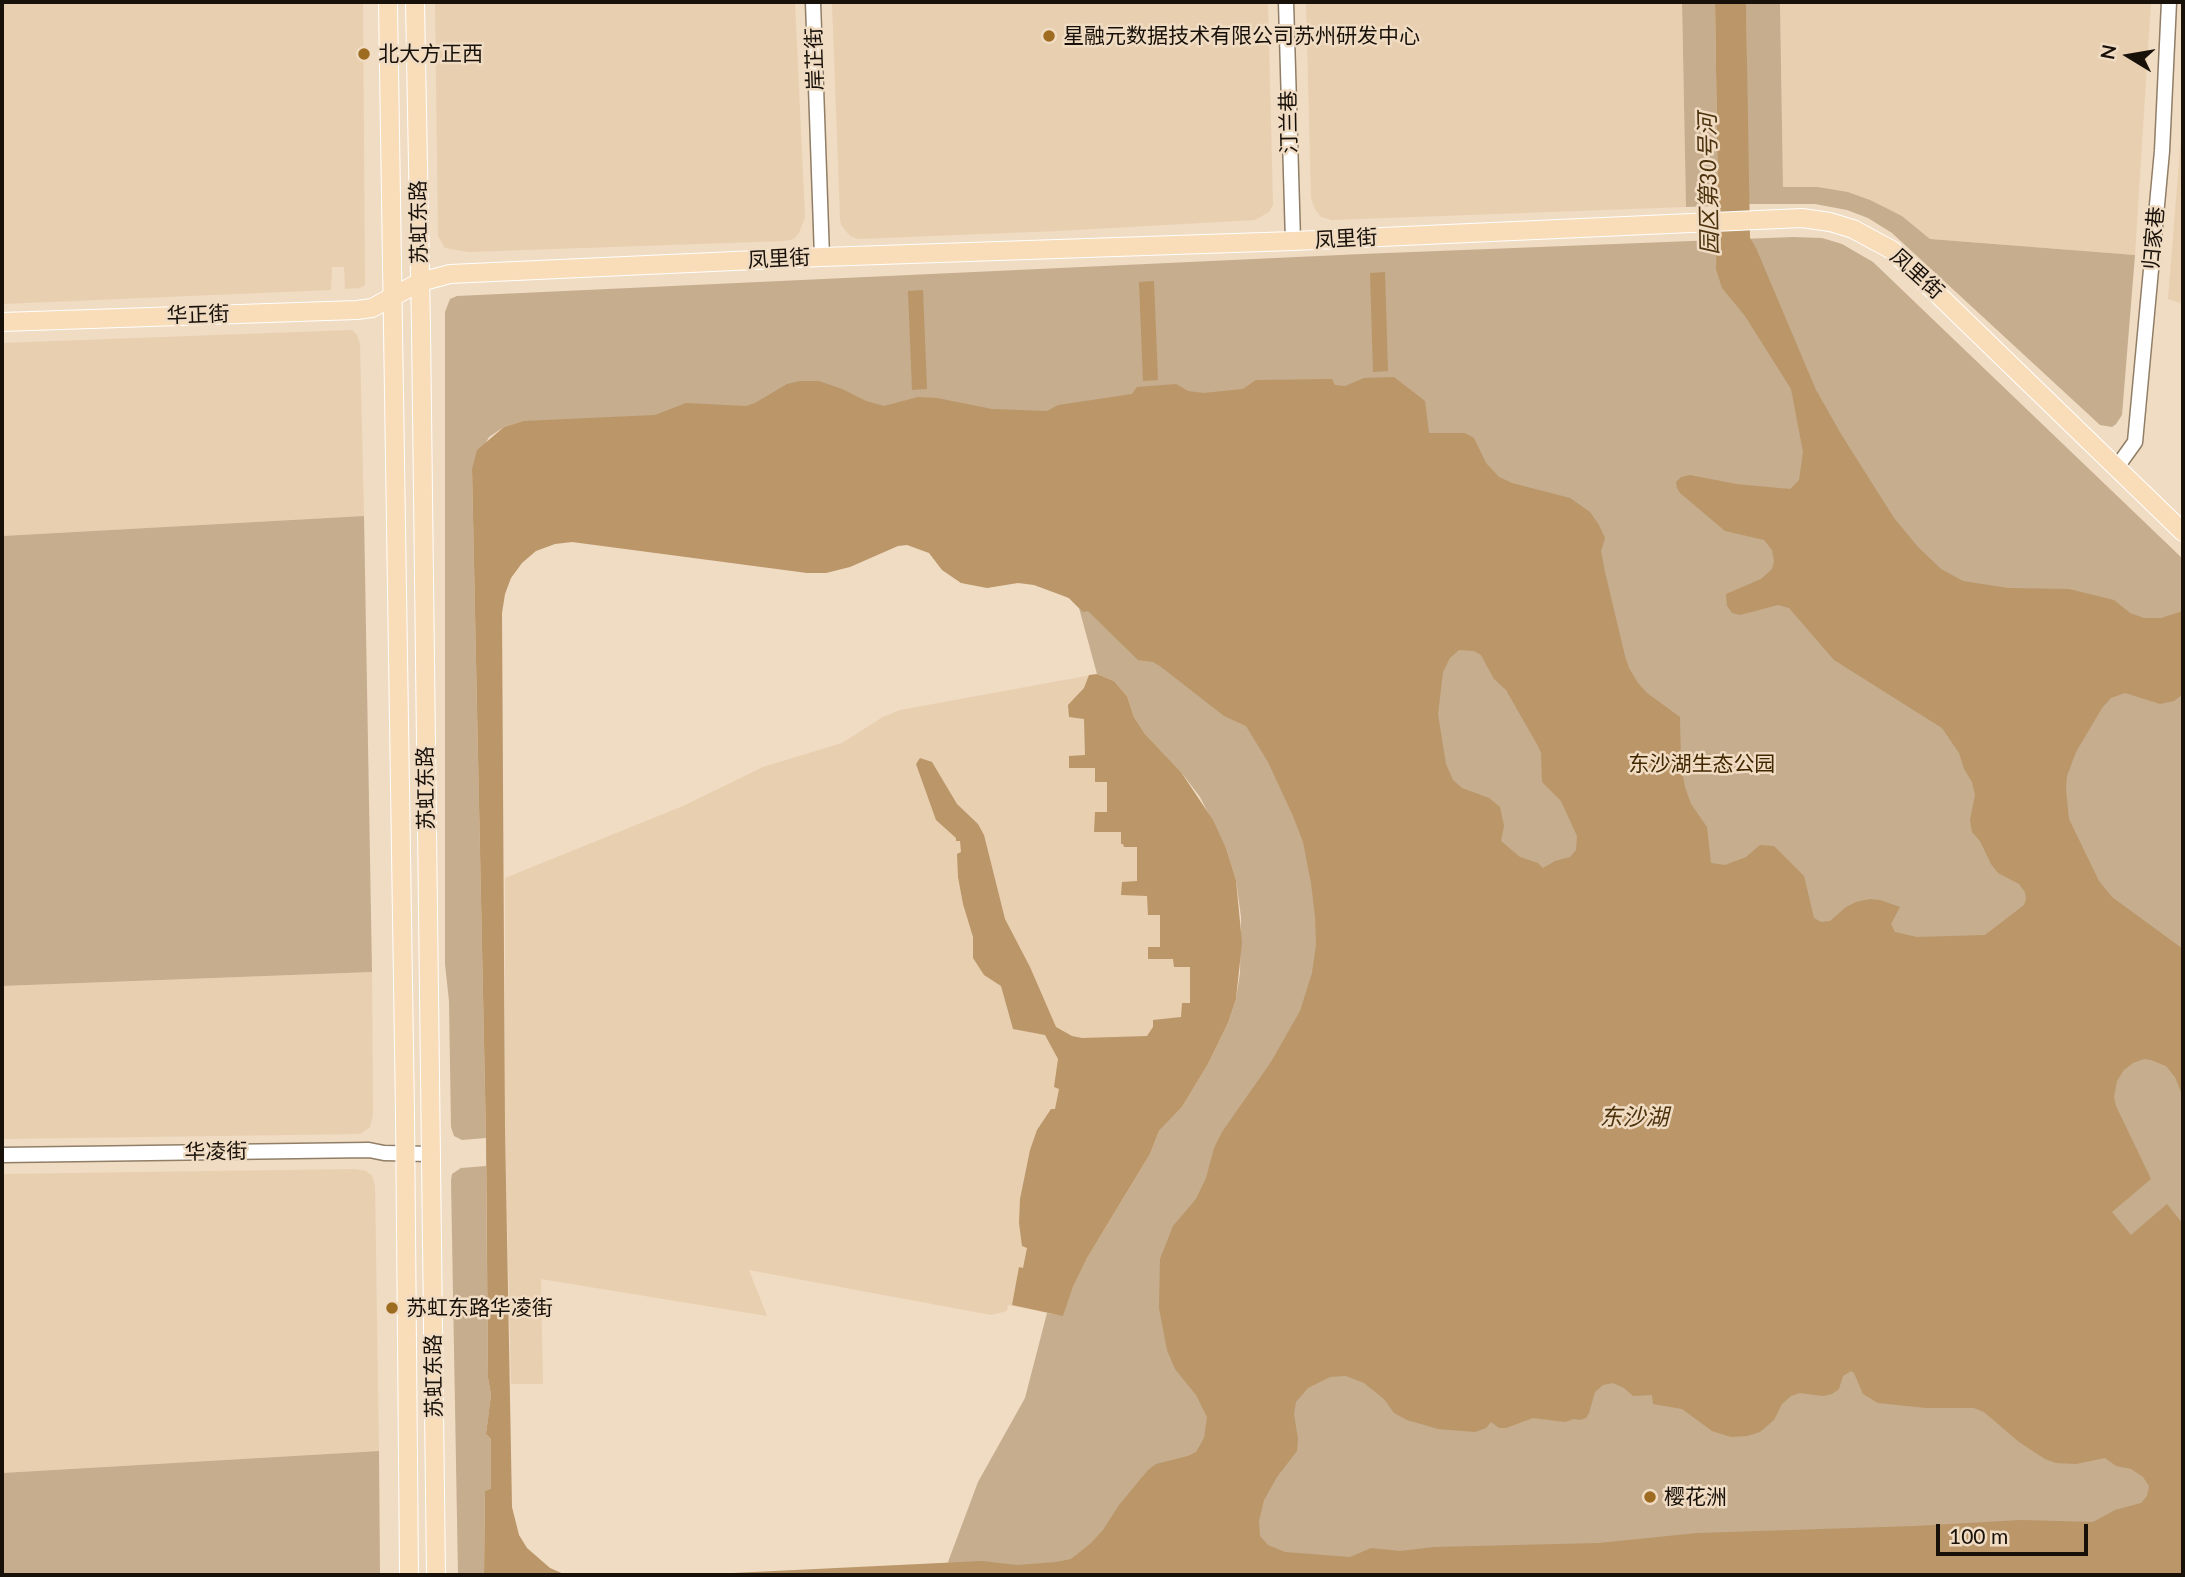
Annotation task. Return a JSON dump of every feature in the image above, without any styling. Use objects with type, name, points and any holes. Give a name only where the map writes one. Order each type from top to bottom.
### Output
[{"type":"main road","name":"苏虹东路","points":[[388,2],[409,1575]]},
{"type":"main road","name":"苏虹东路","points":[[415,2],[436,1575]]},
{"type":"main road","name":"凤里街","points":[[392,296],[420,282],[450,274],[822,257],[1293,242],[1802,218],[1853,229],[1892,250],[2183,532]]},
{"type":"main road","name":"华正街","points":[[2,322],[357,310],[372,308],[392,296]]},
{"type":"street","name":"岸芷街","points":[[813,2],[822,257]]},
{"type":"street","name":"汀兰巷","points":[[1286,2],[1293,242]]},
{"type":"street","name":"归家巷","points":[[2117,467],[2135,442],[2162,152],[2169,2]]},
{"type":"street","name":"华凌街","points":[[2,1155],[369,1150],[430,1154]]},
{"type":"shaded area","points":[[2,2],[363,2],[365,285],[345,289],[344,267],[332,267],[331,290],[2,304]]},
{"type":"shaded area","points":[[435,2],[795,2],[805,217],[799,233],[794,239],[785,241],[468,252],[445,248],[438,236]]},
{"type":"shaded area","points":[[832,2],[1268,2],[1273,205],[1269,212],[1255,220],[858,239],[850,236],[841,225],[840,218]]},
{"type":"shaded area","points":[[1306,2],[1682,2],[1686,207],[1332,220],[1321,217],[1311,198]]},
{"type":"shaded area","points":[[1780,2],[2151,2],[2135,255],[1930,239],[1902,216],[1848,192],[1818,187],[1783,187]]},
{"type":"shaded area","points":[[2183,112],[2183,304],[2168,299]]},
{"type":"shaded area","points":[[352,330],[360,344],[364,516],[2,536],[2,343]]},
{"type":"shaded area","points":[[1097,674],[1242,943],[1063,1316],[1008,1305],[1007,1311],[991,1315],[749,1270],[767,1316],[541,1279],[543,1384],[511,1384],[505,1129],[505,878],[683,806],[763,767],[842,743],[883,717],[900,710]]},
{"type":"shaded area","points":[[372,972],[373,1115],[370,1127],[360,1134],[2,1139],[2,986]]},
{"type":"shaded area","points":[[366,1171],[372,1176],[375,1185],[379,1451],[2,1473],[2,1174]]},
{"type":"green space","points":[[1682,2],[1715,2],[1718,206],[1686,207]]},
{"type":"green space","points":[[1746,2],[1780,2],[1783,187],[1818,187],[1848,192],[1902,216],[1930,239],[2135,255],[2122,415],[2116,424],[2112,427],[2100,425],[1892,233],[1868,218],[1847,210],[1815,204],[1748,204]]},
{"type":"green space","name":"东沙湖生态公园","points":[[1822,238],[1842,244],[1873,262],[2183,559],[2183,1575],[958,1575],[948,1562],[978,1482],[1025,1398],[1047,1313],[1063,1315],[1087,1258],[1150,1154],[1159,1131],[1182,1107],[1208,1064],[1228,1023],[1236,999],[1240,973],[1241,917],[1236,880],[1226,848],[1200,797],[1181,772],[1145,734],[1134,717],[1127,696],[1114,681],[1097,674],[1079,608],[1069,598],[1050,589],[523,421],[504,427],[489,437],[472,469],[486,1138],[462,1140],[454,1136],[451,1127],[449,1001],[445,964],[445,312],[450,299],[457,296],[1362,254]]},
{"type":"green space","points":[[364,516],[372,972],[2,986],[2,536]]},
{"type":"green space","points":[[486,1166],[488,1378],[491,1395],[486,1434],[491,1439],[491,1490],[485,1491],[484,1575],[458,1575],[451,1180],[452,1174],[461,1168]]},
{"type":"green space","points":[[379,1451],[380,1575],[2,1575],[2,1473]]},
{"type":"water","name":"东沙湖","points":[[1715,2],[1746,2],[1750,238],[1816,390],[1894,518],[1941,569],[1963,581],[2008,588],[2069,589],[2114,600],[2130,613],[2144,618],[2161,618],[2183,611],[2183,694],[2174,701],[2160,704],[2125,693],[2111,698],[2102,708],[2076,752],[2067,776],[2066,789],[2069,819],[2099,881],[2112,897],[2183,949],[2183,1097],[2175,1077],[2166,1066],[2151,1060],[2144,1059],[2133,1063],[2117,1081],[2114,1097],[2116,1106],[2151,1179],[2112,1212],[2131,1235],[2167,1204],[2183,1224],[2183,1575],[691,1575],[982,1561],[1017,1565],[1071,1559],[1103,1530],[1119,1505],[1148,1470],[1156,1464],[1196,1452],[1204,1438],[1207,1417],[1196,1395],[1175,1369],[1167,1350],[1159,1308],[1160,1259],[1173,1226],[1196,1199],[1222,1132],[1271,1062],[1300,1011],[1312,973],[1316,945],[1315,917],[1303,842],[1268,762],[1246,726],[1224,716],[1160,666],[1138,660],[1088,611],[1083,612],[1069,598],[1034,585],[1018,583],[987,588],[961,583],[942,570],[929,553],[907,545],[898,546],[850,567],[826,573],[807,573],[572,542],[555,544],[536,551],[522,563],[511,578],[502,613],[505,1129],[512,1507],[519,1535],[527,1548],[550,1568],[566,1575],[484,1575],[485,1491],[491,1489],[491,1439],[486,1434],[491,1395],[488,1378],[486,1138],[472,469],[477,450],[504,427],[523,421],[655,415],[686,403],[746,406],[787,384],[800,381],[819,381],[884,406],[918,397],[992,409],[1047,411],[1058,405],[1132,394],[1137,387],[1176,384],[1188,391],[1203,393],[1243,389],[1256,380],[1332,379],[1335,385],[1345,386],[1364,378],[1394,377],[1425,401],[1429,433],[1465,433],[1474,438],[1486,463],[1499,477],[1570,498],[1590,512],[1599,525],[1605,538],[1601,551],[1625,656],[1629,668],[1647,693],[1680,717],[1681,765],[1685,787],[1691,804],[1707,827],[1711,863],[1725,865],[1746,857],[1760,845],[1774,846],[1804,876],[1814,918],[1821,922],[1830,921],[1856,902],[1870,899],[1900,907],[1891,924],[1895,932],[1917,937],[1985,935],[2024,905],[2025,892],[2019,884],[1998,873],[1972,832],[1970,820],[1975,795],[1972,782],[1959,753],[1942,728],[1834,660],[1789,608],[1778,605],[1740,615],[1732,613],[1727,606],[1726,594],[1761,579],[1772,569],[1772,550],[1764,540],[1725,531],[1677,488],[1676,482],[1681,477],[1690,475],[1736,484],[1790,489],[1799,480],[1803,452],[1791,389],[1745,316],[1722,288],[1716,269],[1718,206]],"holes":[[[1459,650],[1474,651],[1481,655],[1494,679],[1506,690],[1538,746],[1541,753],[1542,782],[1561,801],[1577,836],[1576,850],[1570,857],[1543,868],[1538,863],[1520,857],[1501,841],[1504,826],[1500,807],[1489,798],[1462,788],[1453,780],[1446,764],[1438,714],[1443,672],[1450,658]],[[1851,1371],[1863,1394],[1878,1403],[1926,1408],[1974,1408],[1984,1412],[2019,1442],[2045,1459],[2056,1463],[2076,1464],[2105,1458],[2116,1466],[2131,1469],[2143,1477],[2149,1486],[2147,1496],[2141,1503],[2115,1510],[2093,1522],[2021,1520],[1697,1533],[1599,1543],[1434,1547],[1400,1551],[1371,1548],[1350,1557],[1285,1552],[1268,1545],[1260,1536],[1259,1521],[1264,1500],[1297,1451],[1294,1414],[1296,1402],[1308,1388],[1330,1377],[1346,1376],[1364,1383],[1384,1399],[1394,1413],[1407,1420],[1438,1429],[1475,1432],[1486,1428],[1491,1422],[1499,1428],[1506,1428],[1533,1418],[1565,1422],[1586,1418],[1595,1392],[1603,1385],[1613,1383],[1633,1396],[1652,1395],[1653,1404],[1682,1409],[1712,1431],[1731,1437],[1760,1432],[1774,1420],[1782,1404],[1791,1396],[1800,1393],[1823,1396],[1832,1394],[1839,1389],[1843,1376]]]},
{"type":"water","points":[[1385,272],[1388,371],[1373,372],[1370,273]]},
{"type":"water","points":[[1154,281],[1158,380],[1143,381],[1139,282]]},
{"type":"water","points":[[923,290],[927,389],[912,390],[908,291]]},
{"type":"water","points":[[1097,674],[1114,681],[1127,696],[1134,717],[1145,734],[1181,772],[1213,820],[1226,848],[1236,880],[1242,943],[1236,999],[1228,1023],[1208,1064],[1182,1107],[1159,1131],[1150,1154],[1087,1258],[1063,1316],[1012,1305],[1019,1267],[1023,1268],[1027,1248],[1022,1246],[1020,1199],[1037,1130],[1051,1109],[1055,1109],[1059,1089],[1054,1087],[1058,1059],[1045,1035],[1013,1029],[1001,986],[984,975],[973,958],[973,937],[958,877],[957,854],[961,852],[960,841],[956,841],[936,820],[916,764],[920,758],[932,762],[957,804],[978,824],[984,835],[1005,919],[1030,967],[1056,1027],[1082,1038],[1147,1036],[1153,1027],[1153,1020],[1181,1017],[1182,1003],[1190,1003],[1190,967],[1174,967],[1173,959],[1148,959],[1148,947],[1160,947],[1160,915],[1148,915],[1147,896],[1121,895],[1122,882],[1137,881],[1137,847],[1124,847],[1121,844],[1121,832],[1094,832],[1095,812],[1107,812],[1107,782],[1095,782],[1095,768],[1069,768],[1069,756],[1085,755],[1084,719],[1069,717],[1068,705],[1084,688],[1089,675]]},
{"type":"place","name":"星融元数据技术有限公司苏州研发中心","points":[[1049,36]]},
{"type":"place","name":"北大方正西","points":[[364,54]]},
{"type":"place","name":"苏虹东路华凌街","points":[[392,1308]]},
{"type":"place","name":"樱花洲","points":[[1650,1497]]},
{"type":"water label","name":"园区第30号河","points":[[1709,184]]}]
